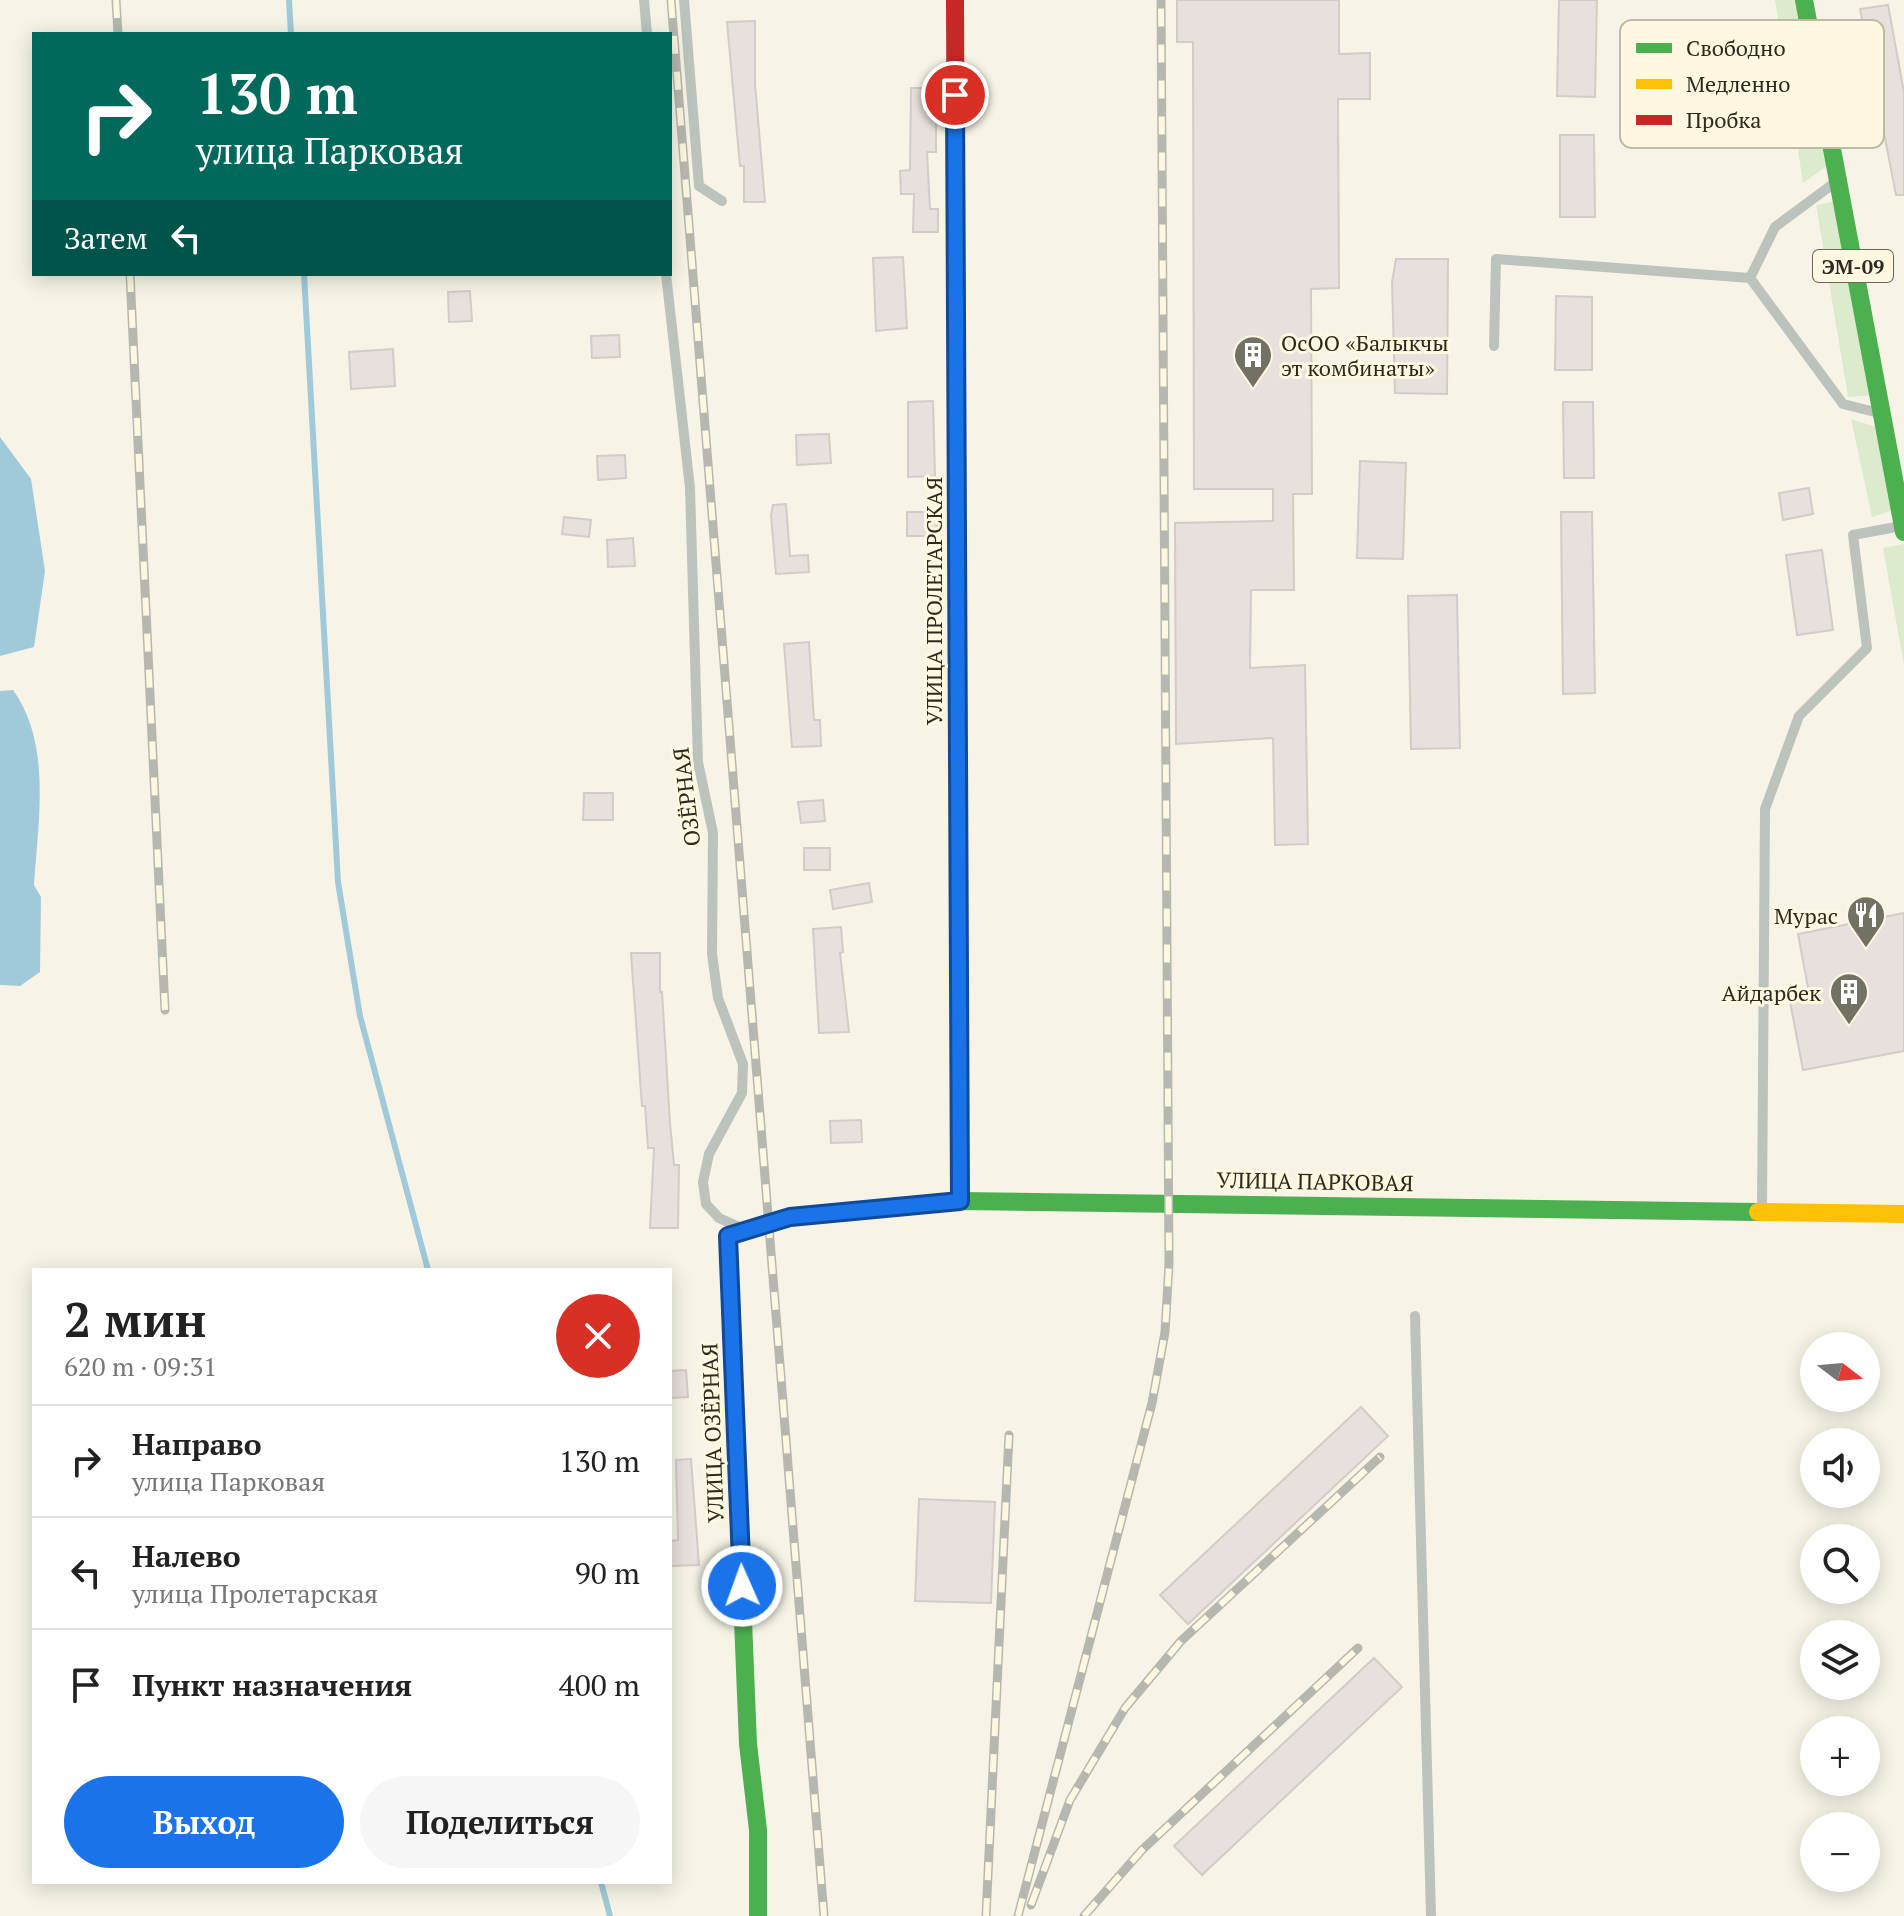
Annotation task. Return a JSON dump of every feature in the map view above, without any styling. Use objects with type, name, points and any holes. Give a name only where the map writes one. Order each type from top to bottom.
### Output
[{"type":"main road","name":"УЛИЦА ПРОЛЕТАРСКАЯ","points":[[955,0],[960,1201]]},
{"type":"main road","name":"ЭМ-09","points":[[1804,0],[1808,20]]},
{"type":"main road","name":"ЭМ-09","points":[[1831,148],[1881,414],[1900,486],[1903,529]]},
{"type":"main road","name":"УЛИЦА ПАРКОВАЯ","points":[[728,1236],[790,1217],[960,1201],[1904,1214]]},
{"type":"main road","name":"УЛИЦА ОЗЁРНАЯ","points":[[728,1236],[748,1744],[758,1830],[758,1916]]},
{"type":"lane","points":[[644,0],[647,32]]},
{"type":"lane","points":[[684,0],[699,186],[722,201]]},
{"type":"lane","points":[[1750,278],[1775,227],[1837,181]]},
{"type":"lane","points":[[1494,346],[1496,259],[1750,278],[1843,404],[1881,414]]},
{"type":"lane","name":"ОЗЁРНАЯ","points":[[666,276],[690,488],[698,762],[713,833],[712,954],[718,998],[743,1064],[742,1093],[709,1154],[703,1182],[706,1204],[719,1218],[748,1230]]},
{"type":"lane","points":[[1762,1212],[1765,809],[1799,716],[1867,648],[1853,535],[1903,529]]},
{"type":"lane","points":[[1415,1316],[1431,1916]]},
{"type":"green space","points":[[1775,0],[1804,0],[1808,20],[1778,20]]},
{"type":"green space","points":[[1798,148],[1832,148],[1834,161],[1803,183]]},
{"type":"green space","points":[[1841,200],[1877,395],[1848,397],[1816,205]]},
{"type":"green space","points":[[1851,419],[1884,430],[1900,508],[1872,517]]},
{"type":"green space","points":[[1904,544],[1904,665],[1883,548]]},
{"type":"water","points":[[0,437],[31,479],[45,571],[34,647],[0,656]]},
{"type":"water","points":[[13,690],[33,734],[40,784],[34,885],[41,897],[40,972],[20,986],[0,985],[0,691]]},
{"type":"building","name":"ОсОО «Балыкчы эт комбинаты»","points":[[1177,0],[1339,0],[1339,54],[1370,53],[1370,99],[1338,99],[1339,288],[1311,289],[1312,494],[1293,494],[1294,590],[1251,590],[1250,668],[1305,665],[1308,844],[1275,845],[1273,738],[1176,744],[1175,523],[1273,521],[1273,489],[1194,489],[1193,42],[1177,42]]},
{"type":"building","points":[[1559,0],[1597,0],[1595,97],[1557,96]]},
{"type":"building","points":[[1888,5],[1904,92],[1904,195],[1896,195],[1884,133],[1884,20],[1862,20],[1860,9]]},
{"type":"building","points":[[755,21],[755,84],[765,202],[744,202],[744,166],[740,166],[727,22]]},
{"type":"building","points":[[911,88],[936,88],[936,152],[927,152],[930,209],[938,209],[938,232],[913,232],[914,194],[901,194],[900,171],[910,170]]},
{"type":"building","points":[[1560,135],[1594,135],[1595,217],[1560,217]]},
{"type":"building","points":[[903,257],[907,328],[876,331],[873,258]]},
{"type":"building","points":[[1396,259],[1448,259],[1447,394],[1395,393],[1392,282]]},
{"type":"building","points":[[470,291],[472,321],[449,322],[448,292]]},
{"type":"building","points":[[1556,296],[1592,297],[1592,370],[1555,370]]},
{"type":"building","points":[[619,335],[620,357],[592,358],[591,336]]},
{"type":"building","points":[[393,349],[395,386],[351,389],[349,352]]},
{"type":"building","points":[[933,401],[935,476],[908,477],[908,402]]},
{"type":"building","points":[[1563,402],[1593,402],[1594,478],[1564,478]]},
{"type":"building","points":[[829,434],[831,463],[797,465],[796,435]]},
{"type":"building","points":[[625,455],[626,478],[598,480],[597,456]]},
{"type":"building","points":[[1360,461],[1406,463],[1403,559],[1357,558]]},
{"type":"building","points":[[1809,488],[1813,514],[1783,520],[1779,493]]},
{"type":"building","points":[[786,504],[790,556],[808,555],[809,572],[776,574],[771,515],[773,505]]},
{"type":"building","points":[[907,512],[937,512],[937,536],[907,536]]},
{"type":"building","points":[[1561,512],[1592,512],[1595,693],[1563,694]]},
{"type":"building","points":[[564,517],[591,520],[589,537],[562,534]]},
{"type":"building","points":[[633,538],[635,566],[608,567],[607,540]]},
{"type":"building","points":[[1822,550],[1833,630],[1797,635],[1786,555]]},
{"type":"building","points":[[1457,595],[1460,748],[1411,749],[1408,596]]},
{"type":"building","points":[[809,642],[814,720],[820,720],[821,746],[792,747],[784,644]]},
{"type":"building","points":[[584,793],[613,793],[613,820],[583,820]]},
{"type":"building","points":[[823,800],[825,821],[801,823],[798,802]]},
{"type":"building","points":[[804,848],[830,848],[830,870],[804,870]]},
{"type":"building","points":[[869,883],[872,902],[833,909],[830,890]]},
{"type":"building","points":[[1904,913],[1904,1051],[1803,1070],[1790,1002],[1810,998],[1798,934]]},
{"type":"building","points":[[841,927],[843,952],[840,953],[849,1032],[819,1033],[813,929]]},
{"type":"building","points":[[631,953],[660,953],[670,1123],[674,1165],[679,1165],[678,1228],[650,1228],[654,1148],[648,1148],[645,1106],[642,1106]]},
{"type":"building","points":[[861,1120],[862,1142],[831,1143],[830,1121]]},
{"type":"building","points":[[686,1370],[688,1397],[672,1398],[672,1371]]},
{"type":"building","points":[[1361,1407],[1388,1436],[1188,1624],[1160,1595]]},
{"type":"building","points":[[691,1459],[699,1565],[672,1566],[672,1541],[678,1540],[676,1460]]},
{"type":"building","points":[[919,1499],[995,1502],[991,1603],[915,1601]]},
{"type":"building","points":[[1374,1658],[1402,1687],[1202,1875],[1174,1846]]},
{"type":"waterway","points":[[289,0],[291,32]]},
{"type":"waterway","points":[[304,276],[338,882],[360,1016],[427,1268]]},
{"type":"waterway","points":[[602,1884],[610,1916]]},
{"type":"railway","points":[[116,0],[118,32]]},
{"type":"railway","points":[[671,0],[824,1916]]},
{"type":"railway","points":[[1018,1916],[1152,1403],[1165,1332],[1169,1264],[1161,0]]},
{"type":"railway","points":[[130,276],[165,1010]]},
{"type":"railway","points":[[986,1916],[1009,1435]]},
{"type":"railway","points":[[1031,1905],[1070,1800],[1125,1708],[1181,1641],[1380,1457]]},
{"type":"railway","points":[[1084,1916],[1142,1850],[1358,1648]]},
{"type":"traffic: fast","points":[[1804,0],[1808,20]]},
{"type":"traffic: fast","points":[[1832,148],[1904,532]]},
{"type":"traffic: fast","points":[[956,260],[960,1201]]},
{"type":"traffic: fast","points":[[850,1211],[960,1201],[1758,1212]]},
{"type":"traffic: fast","points":[[733,1372],[748,1744],[758,1830],[758,1916]]},
{"type":"traffic: slow","points":[[1758,1212],[1904,1214]]},
{"type":"traffic: jam","points":[[955,0],[956,260]]},
{"type":"traffic: jam","points":[[733,1372],[728,1236],[790,1217],[850,1211]]},
{"type":"place","name":"ОсОО «Балыкчы эт комбинаты»","points":[[1253,389]]},
{"type":"place","name":"Мурас","points":[[1866,949]]},
{"type":"place","name":"Айдарбек","points":[[1849,1026]]},
{"type":"route","points":[[742,1586],[728,1236],[790,1217],[960,1201],[955,95]]}]
